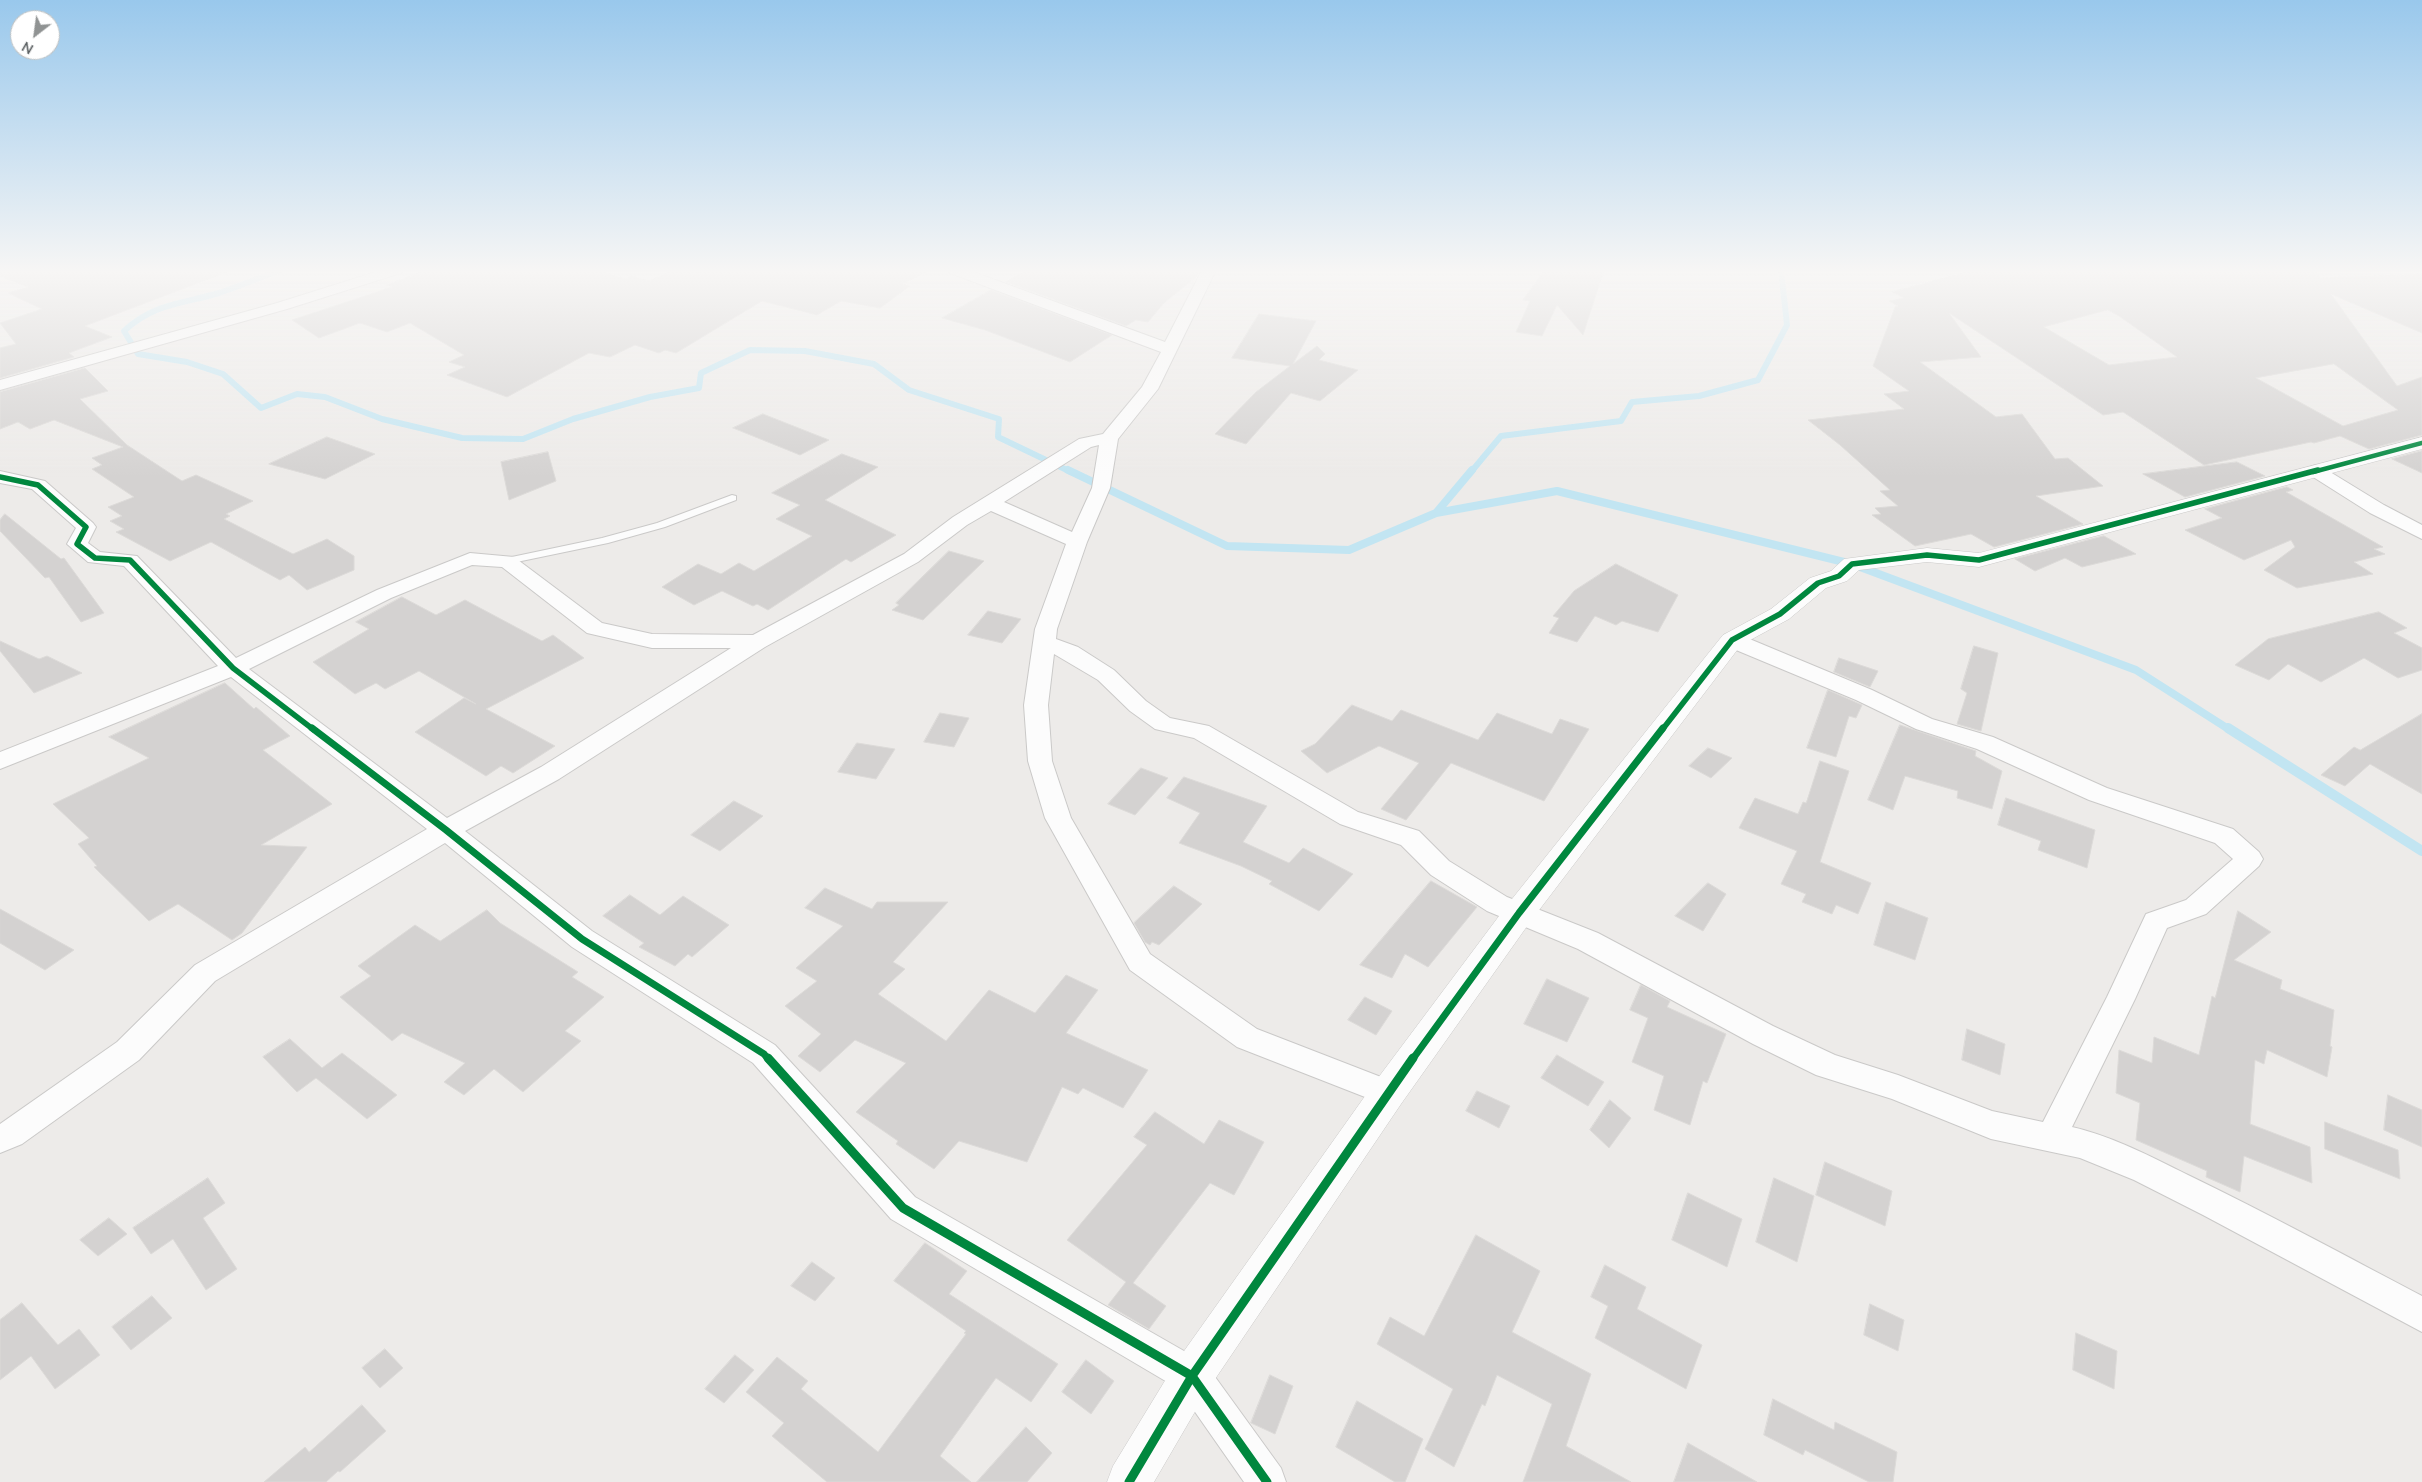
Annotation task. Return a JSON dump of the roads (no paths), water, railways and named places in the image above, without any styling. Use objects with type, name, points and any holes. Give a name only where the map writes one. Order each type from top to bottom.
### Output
[{"type":"street","points":[[0,385],[160,339]]},
{"type":"street","points":[[1142,339],[1171,350]]},
{"type":"street","points":[[1176,339],[1150,389],[1109,438],[1101,488],[1077,542],[1046,629],[1036,705],[1040,761],[1058,818],[1140,962],[1247,1038],[1388,1093]]},
{"type":"street","points":[[0,1139],[11,1134],[128,1051],[205,973],[446,830],[550,773],[757,642],[911,558],[960,521],[1086,443],[1109,438]]},
{"type":"street","points":[[1129,1482],[1192,1376],[1388,1093],[1519,913],[1732,640],[1780,614],[1818,583],[1839,576],[1852,564],[1927,555],[1979,560],[2422,444]]},
{"type":"street","points":[[2316,471],[2377,509],[2422,533]]},
{"type":"street","points":[[0,477],[38,485],[86,527],[77,544],[95,558],[130,560],[233,668],[446,830],[582,939],[764,1054],[903,1208],[1192,1376],[1267,1482]]},
{"type":"street","points":[[990,503],[1077,542]]},
{"type":"street","points":[[0,762],[233,668],[384,594],[470,558],[507,561],[595,628],[652,641],[757,642]]},
{"type":"street","points":[[1732,640],[1864,695],[1924,724],[1984,743],[2098,794],[2224,836],[2250,859],[2196,907],[2156,921],[2121,999],[2051,1137]]},
{"type":"street","points":[[1044,642],[1070,652],[1106,675],[1138,706],[1163,724],[1201,732],[1349,818],[1410,838],[1440,868],[1498,904],[1588,941],[1763,1035],[1827,1066],[1898,1088],[1991,1125],[2083,1144],[2145,1170],[2215,1204],[2422,1315]]},
{"type":"lane","points":[[507,561],[614,539],[661,525],[732,498]]},
{"type":"waterway","points":[[129,339],[138,354],[187,362],[223,374],[261,408],[297,394],[325,397],[382,419],[462,438],[523,439],[573,419],[650,397],[699,388],[701,373],[750,350],[805,351],[874,364],[909,390],[999,419],[998,437],[1071,472]]},
{"type":"waterway","points":[[1471,472],[1501,436],[1621,421],[1632,402],[1699,396],[1758,380],[1780,339]]},
{"type":"waterway","points":[[1068,470],[1227,546],[1349,550],[1436,513]]},
{"type":"waterway","points":[[1436,513],[1472,470]]},
{"type":"waterway","points":[[1436,513],[1557,491],[1852,564],[2136,670],[2230,730]]},
{"type":"waterway","points":[[2228,728],[2422,851]]}]
